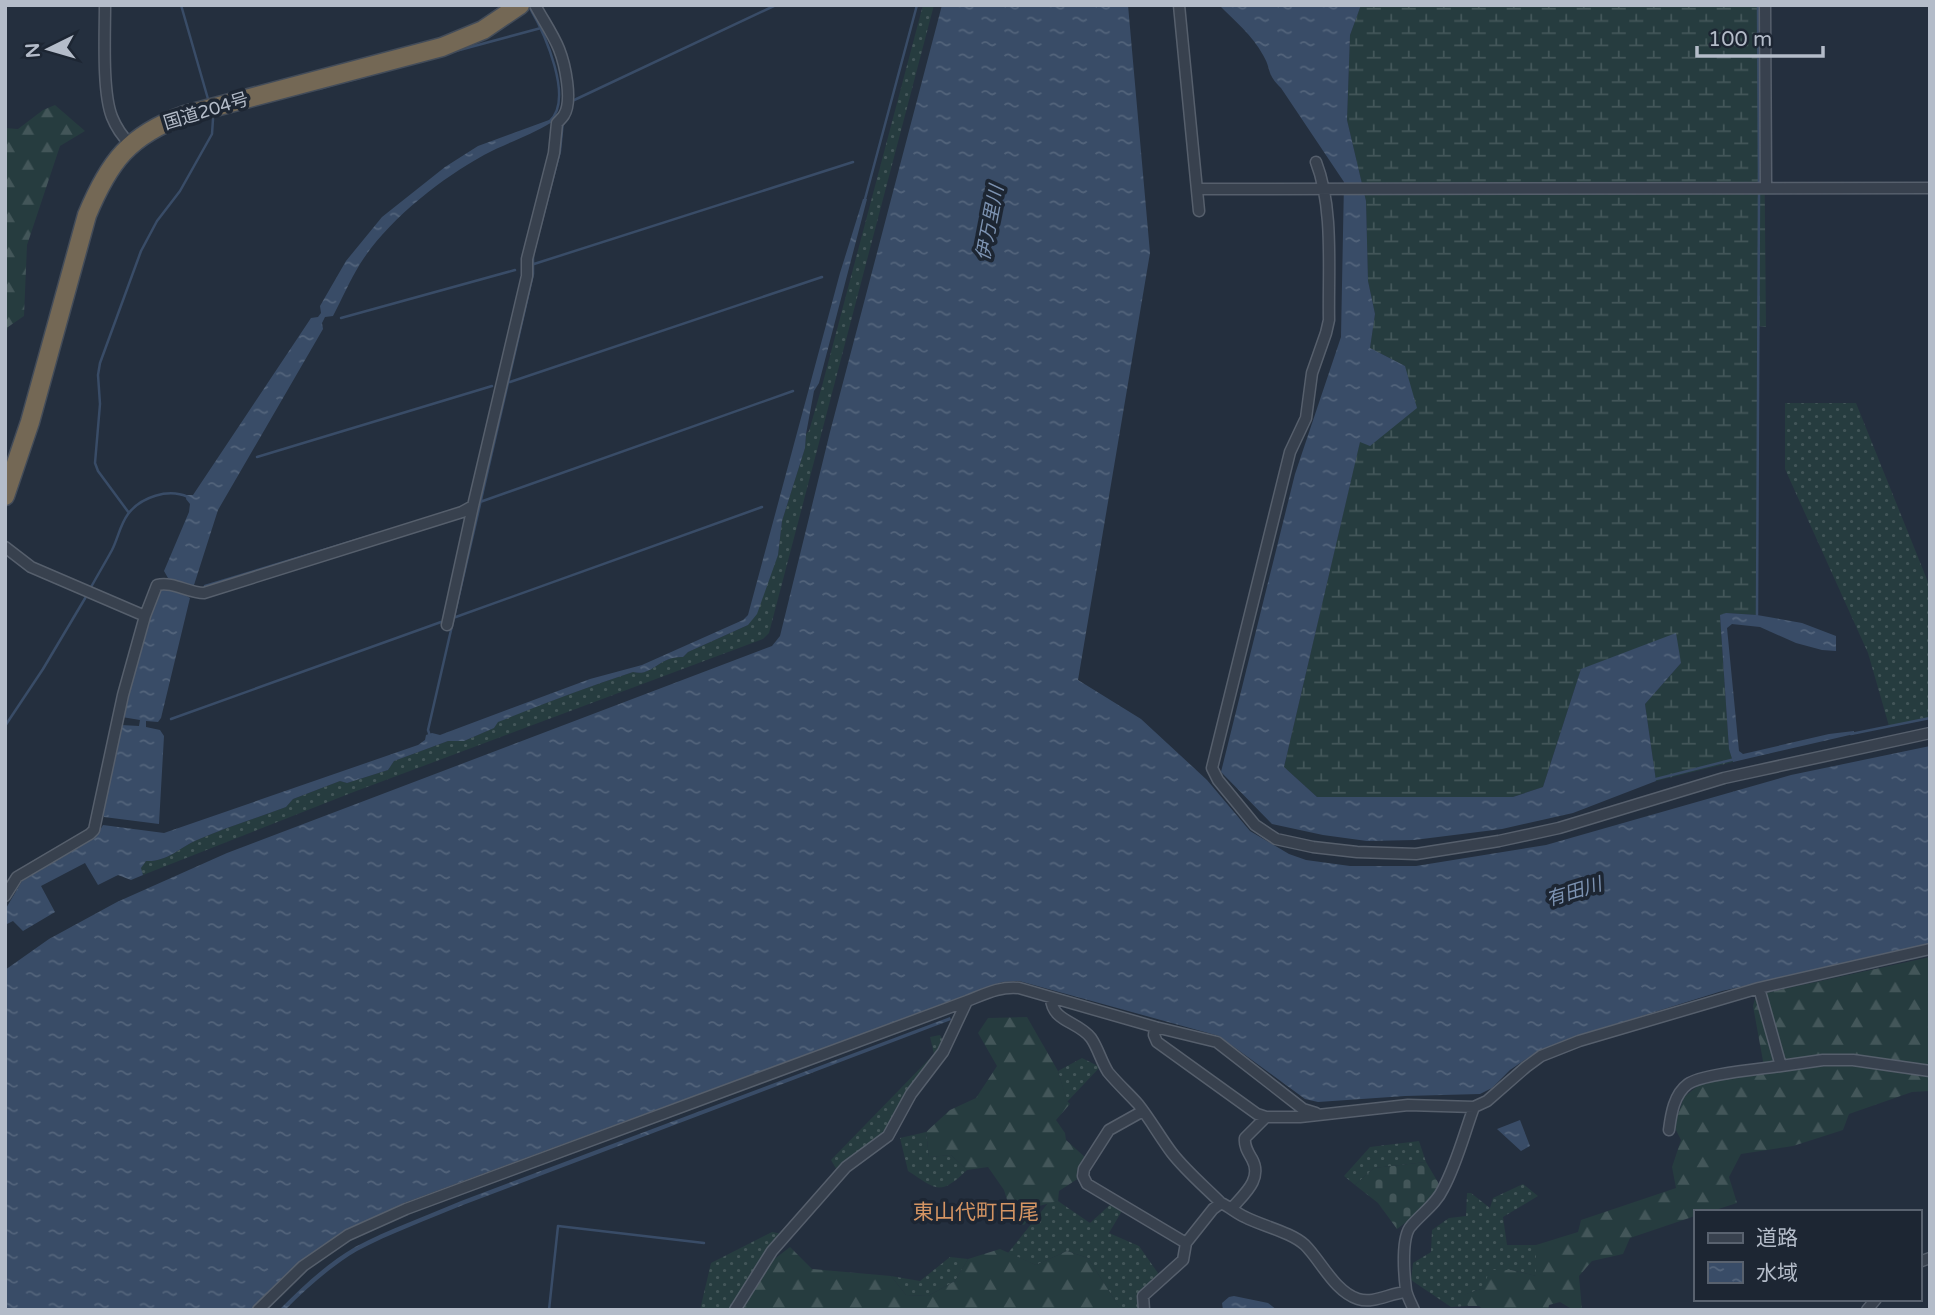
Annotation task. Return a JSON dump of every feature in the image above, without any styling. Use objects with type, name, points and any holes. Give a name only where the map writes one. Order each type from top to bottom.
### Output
[{"type":"highway","name":"国道204号","points":[[5,496],[30,422],[87,215],[95,195],[130,144],[146,132],[185,115],[442,47],[483,30],[520,5]]},
{"type":"street","points":[[105,5],[106,89],[110,114],[120,133],[130,144]]},
{"type":"street","points":[[447,625],[527,276],[527,259],[554,153],[556,123],[567,109],[564,66],[558,47],[535,5]]},
{"type":"street","points":[[1179,5],[1199,211]]},
{"type":"street","points":[[1765,5],[1766,188]]},
{"type":"street","points":[[1316,162],[1329,190],[1329,320],[1312,373],[1306,418],[1290,452],[1212,768],[1218,780],[1255,825],[1276,839],[1313,847],[1416,854],[1559,828],[1724,778],[1930,733]]},
{"type":"street","points":[[1197,189],[1930,188]]},
{"type":"street","points":[[5,896],[17,877],[94,830],[123,695],[145,616],[157,585],[164,583],[191,592],[204,593],[462,512],[473,506]]},
{"type":"street","points":[[5,547],[31,567],[145,616]]},
{"type":"street","points":[[1155,1027],[1157,1042],[1257,1114],[1266,1117],[1408,1105],[1474,1107],[1488,1101],[1541,1056],[1579,1041],[1759,988],[1930,949]]},
{"type":"street","points":[[258,1310],[303,1266],[337,1242],[406,1209],[998,989],[1019,988],[1217,1042],[1303,1109],[1316,1114]]},
{"type":"street","points":[[1759,988],[1781,1066]]},
{"type":"street","points":[[1051,998],[1055,1012],[1087,1033],[1110,1074],[1143,1111],[1173,1154],[1221,1203],[1242,1216],[1304,1244],[1330,1277],[1350,1296],[1370,1301],[1406,1292]]},
{"type":"street","points":[[735,1310],[772,1251],[846,1167],[888,1136],[911,1094],[943,1052],[967,1002]]},
{"type":"street","points":[[1669,1130],[1672,1108],[1686,1085],[1696,1080],[1823,1060],[1853,1060],[1930,1071]]},
{"type":"street","points":[[1414,1310],[1406,1292],[1406,1235],[1409,1228],[1442,1193],[1474,1107]]},
{"type":"street","points":[[1143,1111],[1109,1130],[1084,1169],[1083,1176],[1087,1184],[1186,1243]]},
{"type":"street","points":[[1232,1208],[1255,1180],[1255,1165],[1245,1145],[1245,1138],[1266,1117]]},
{"type":"street","points":[[1144,1310],[1143,1296],[1183,1260],[1186,1243],[1221,1203]]},
{"type":"green space","points":[[923,5],[934,5],[769,633],[763,639],[351,793],[143,875],[140,868],[146,861],[167,857],[208,835],[286,807],[293,799],[340,781],[347,783],[388,770],[394,761],[448,741],[464,741],[494,728],[497,722],[548,702],[633,672],[646,672],[667,660],[683,657],[688,652],[748,625],[778,555],[782,521],[822,386]]},
{"type":"green space","points":[[1361,5],[1763,5],[1766,327],[1758,326],[1757,615],[1726,613],[1720,616],[1729,749],[1733,762],[1656,781],[1645,704],[1681,663],[1581,669],[1543,787],[1513,797],[1317,797],[1284,767],[1360,441],[1405,366],[1370,348],[1375,314],[1368,281],[1366,201],[1347,120],[1350,35]]},
{"type":"green space","points":[[55,105],[85,131],[60,146],[27,245],[24,316],[8,327],[5,339],[5,128],[18,129],[43,110]]},
{"type":"green space","points":[[1785,403],[1856,403],[1930,587],[1930,718],[1889,726],[1868,653],[1785,469]]},
{"type":"green space","points":[[1930,957],[1930,1091],[1912,1092],[1849,1114],[1843,1130],[1793,1146],[1741,1154],[1729,1177],[1737,1203],[1715,1210],[1694,1210],[1694,1216],[1630,1238],[1623,1254],[1592,1261],[1579,1276],[1582,1310],[1569,1310],[1570,1308],[1560,1302],[1549,1305],[1548,1310],[1484,1310],[1479,1306],[1468,1306],[1463,1295],[1484,1288],[1489,1270],[1511,1270],[1536,1276],[1536,1245],[1578,1232],[1581,1220],[1676,1188],[1672,1167],[1681,1140],[1674,1126],[1684,1097],[1700,1084],[1765,1072],[1753,1006],[1756,995]]},
{"type":"green space","points":[[1027,1017],[1058,1071],[1070,1104],[1056,1120],[1065,1133],[1066,1140],[1087,1159],[1079,1178],[1059,1191],[1058,1201],[1039,1206],[1024,1225],[1014,1222],[1004,1190],[988,1167],[967,1170],[951,1155],[929,1157],[926,1132],[950,1110],[976,1098],[997,1066],[978,1033],[988,1018]]},
{"type":"green space","points":[[940,1035],[944,1043],[882,1136],[838,1172],[831,1160],[934,1054],[930,1037]]},
{"type":"green space","points":[[1082,1058],[1100,1067],[1067,1102],[1058,1071]]},
{"type":"green space","points":[[926,1132],[929,1157],[951,1155],[967,1170],[944,1187],[932,1186],[908,1171],[900,1138]]},
{"type":"green space","points":[[1419,1141],[1426,1162],[1374,1168],[1355,1185],[1344,1176],[1370,1147]]},
{"type":"green space","points":[[1426,1162],[1439,1184],[1428,1206],[1397,1229],[1378,1203],[1355,1185],[1374,1168]]},
{"type":"green space","points":[[1523,1184],[1538,1196],[1503,1217],[1507,1245],[1536,1245],[1536,1276],[1511,1270],[1484,1288],[1464,1295],[1468,1306],[1451,1307],[1411,1280],[1413,1263],[1431,1252],[1432,1230],[1449,1218],[1466,1216],[1467,1193],[1471,1193],[1490,1208],[1493,1198]]},
{"type":"green space","points":[[1058,1201],[1090,1223],[1112,1203],[1123,1209],[1109,1233],[1139,1246],[1160,1276],[1140,1310],[1121,1310],[1088,1258],[1067,1251],[1036,1265],[1008,1253],[1048,1203]]},
{"type":"green space","points":[[772,1232],[783,1234],[731,1310],[700,1310],[711,1263]]},
{"type":"green space","points":[[790,1247],[812,1269],[891,1276],[906,1295],[928,1296],[955,1281],[968,1259],[1000,1249],[1036,1265],[1067,1251],[1088,1258],[1121,1310],[742,1310],[773,1260]]},
{"type":"green space","points":[[950,1257],[968,1259],[955,1281],[928,1296],[906,1295],[891,1276],[920,1281]]},
{"type":"water","points":[[942,5],[1128,5],[1150,253],[1078,680],[1141,719],[1207,780],[1250,831],[1289,854],[1306,860],[1350,866],[1416,866],[1546,845],[1791,775],[1930,746],[1930,945],[1722,991],[1568,1039],[1535,1053],[1510,1070],[1492,1088],[1480,1094],[1318,1102],[1305,1099],[1219,1036],[1019,981],[1002,982],[404,1203],[346,1231],[302,1261],[251,1310],[5,1310],[5,970],[49,939],[117,902],[227,853],[772,646],[780,636],[830,432]]},
{"type":"water","points":[[1219,5],[1361,5],[1350,35],[1347,120],[1366,201],[1368,281],[1375,314],[1370,348],[1405,366],[1417,408],[1370,446],[1360,442],[1284,767],[1317,797],[1513,797],[1543,787],[1581,669],[1676,633],[1681,663],[1645,704],[1656,781],[1573,813],[1502,829],[1414,840],[1367,841],[1272,824],[1221,772],[1295,474],[1341,337],[1344,182],[1273,79],[1259,48]]},
{"type":"water","points":[[549,120],[552,122],[467,165],[416,202],[371,248],[356,270],[333,316],[325,317],[323,329],[218,510],[194,585],[180,592],[190,598],[161,718],[158,722],[146,721],[146,727],[160,730],[164,736],[159,824],[104,817],[102,813],[121,725],[139,726],[140,720],[122,717],[148,624],[161,590],[177,583],[168,578],[164,571],[189,512],[187,495],[193,495],[311,318],[318,317],[321,313],[320,306],[346,261],[382,217],[445,167],[478,146]]},
{"type":"water","points":[[863,199],[867,199],[819,383],[814,391],[805,448],[782,521],[778,555],[757,614],[748,625],[688,652],[683,657],[667,660],[646,672],[633,672],[548,702],[498,722],[494,728],[464,741],[448,741],[394,761],[388,770],[347,783],[340,781],[293,799],[286,807],[208,835],[167,857],[146,861],[141,868],[143,875],[131,880],[118,875],[98,885],[85,863],[41,886],[55,912],[23,931],[13,921],[5,925],[5,910],[22,881],[96,836],[103,825],[164,833],[418,745],[425,740],[426,735],[440,735],[590,679],[642,665],[743,620],[748,615],[840,273]]},
{"type":"water","points":[[1726,613],[1802,623],[1836,636],[1836,651],[1796,643],[1760,627],[1732,624],[1727,628],[1739,751],[1743,754],[1829,734],[1854,731],[1854,734],[1733,762],[1729,749],[1720,615]]},
{"type":"water","points":[[950,1017],[951,1020],[463,1205],[396,1233],[347,1257],[319,1278],[285,1310],[279,1310],[334,1261],[355,1247],[394,1228]]},
{"type":"water","points":[[1520,1120],[1530,1146],[1521,1151],[1497,1129]]},
{"type":"water","points":[[1234,1296],[1268,1303],[1277,1310],[1223,1310],[1222,1303]]},
{"type":"waterway","points":[[181,5],[208,99]]},
{"type":"waterway","points":[[570,102],[776,5]]},
{"type":"waterway","points":[[865,199],[917,5]]},
{"type":"waterway","points":[[1758,5],[1759,185]]},
{"type":"waterway","points":[[530,8],[549,49],[558,83],[556,112],[549,122]]},
{"type":"waterway","points":[[452,52],[541,28]]},
{"type":"waterway","points":[[344,82],[364,77]]},
{"type":"waterway","points":[[319,89],[336,84]]},
{"type":"waterway","points":[[129,513],[95,463],[100,363],[141,251],[157,221],[180,191],[212,134],[213,119]]},
{"type":"waterway","points":[[430,736],[428,730],[533,274],[533,255],[560,151],[563,121]]},
{"type":"waterway","points":[[534,264],[853,162]]},
{"type":"waterway","points":[[1757,615],[1759,191]]},
{"type":"waterway","points":[[341,318],[515,270]]},
{"type":"waterway","points":[[510,382],[822,277]]},
{"type":"waterway","points":[[257,457],[492,386]]},
{"type":"waterway","points":[[480,502],[793,391]]},
{"type":"waterway","points":[[90,589],[112,550],[125,518],[133,508],[147,499],[164,494],[188,497]]},
{"type":"waterway","points":[[453,618],[762,507]]},
{"type":"waterway","points":[[205,586],[376,534]]},
{"type":"waterway","points":[[5,726],[87,595]]},
{"type":"waterway","points":[[171,719],[441,622]]},
{"type":"waterway","points":[[1851,734],[1930,718]]},
{"type":"waterway","points":[[1656,779],[1735,759]]},
{"type":"waterway","points":[[549,1310],[558,1226],[704,1243]]},
{"type":"district","name":"東山代町日尾","points":[[976,1212]]},
{"type":"water label","name":"伊万里川","points":[[990,223]]},
{"type":"water label","name":"有田川","points":[[1574,892]]}]
